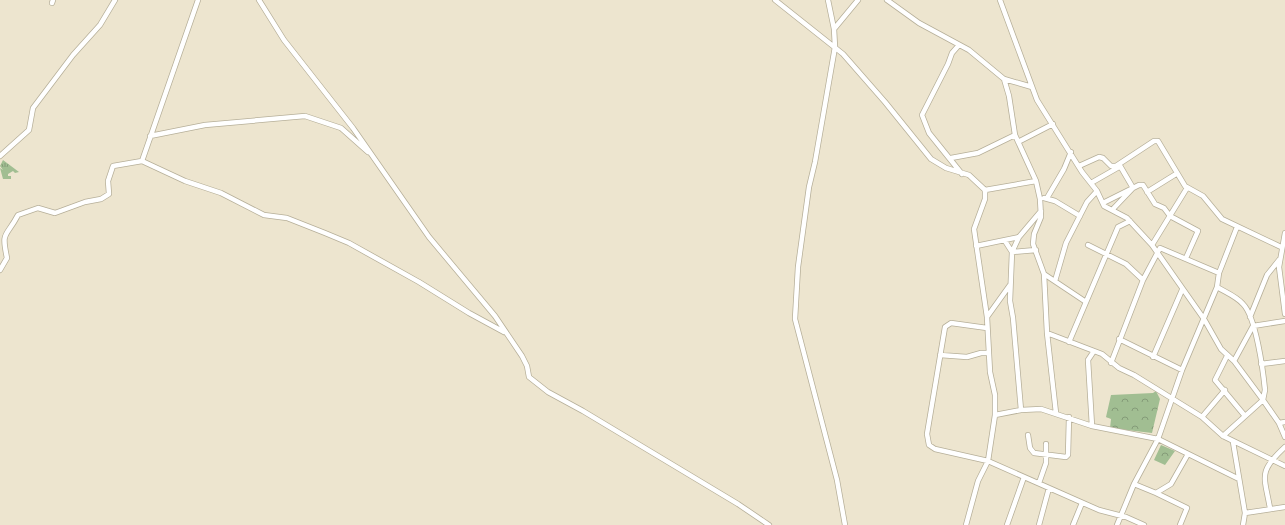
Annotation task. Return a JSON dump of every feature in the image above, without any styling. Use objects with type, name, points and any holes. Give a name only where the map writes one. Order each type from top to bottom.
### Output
[{"type":"street","points":[[0,156],[29,130],[33,108],[73,55],[100,25],[115,0]]},
{"type":"street","points":[[142,161],[198,0]]},
{"type":"street","points":[[259,0],[284,40],[353,128],[429,237],[495,316],[524,361],[529,377],[548,392],[603,423],[738,504],[769,525]]},
{"type":"street","points":[[775,0],[835,47],[885,102],[925,153],[938,164],[962,174],[969,175],[985,190],[985,200],[974,229],[987,317],[989,353],[995,395],[994,415],[988,461],[978,481],[966,525]]},
{"type":"street","points":[[828,0],[834,29],[835,47],[815,162],[809,187],[798,267],[796,319],[833,465],[845,525]]},
{"type":"street","points":[[834,29],[858,0]]},
{"type":"street","points":[[887,0],[919,23],[969,50],[1004,80],[1032,87]]},
{"type":"street","points":[[1000,0],[1037,100],[1079,166],[1097,191],[1103,203],[1130,221],[1152,245],[1156,253],[1204,319],[1221,349],[1234,361],[1279,423],[1285,437]]},
{"type":"street","points":[[959,45],[952,53],[922,115],[929,133],[951,158],[962,174]]},
{"type":"street","points":[[1004,80],[1009,96],[1015,135],[1036,181],[1040,197],[1041,217],[1034,234],[1033,244],[1044,274],[1047,333],[1056,414]]},
{"type":"street","points":[[150,136],[205,125],[305,116],[341,128],[374,158]]},
{"type":"street","points":[[1018,142],[1053,124]]},
{"type":"street","points":[[951,158],[978,153],[1015,135]]},
{"type":"street","points":[[1091,183],[1156,141],[1160,144],[1176,174],[1187,188],[1202,196],[1222,219],[1281,247]]},
{"type":"street","points":[[1047,198],[1064,169],[1071,152]]},
{"type":"street","points":[[1079,166],[1099,157],[1103,158],[1113,166],[1120,165]]},
{"type":"street","points":[[0,270],[7,258],[3,240],[7,230],[12,226],[18,215],[38,208],[55,212],[85,202],[101,199],[109,194],[108,181],[113,166],[142,161],[185,181],[221,193],[264,215],[287,218],[349,243],[505,333]]},
{"type":"street","points":[[1120,165],[1133,188]]},
{"type":"street","points":[[1147,192],[1176,174]]},
{"type":"street","points":[[985,190],[1036,181]]},
{"type":"street","points":[[1103,203],[1141,185],[1155,204],[1164,208],[1170,216],[1198,231],[1198,235],[1186,258]]},
{"type":"street","points":[[1112,210],[1133,188]]},
{"type":"street","points":[[1152,245],[1187,188]]},
{"type":"street","points":[[1055,281],[1066,243],[1088,202],[1097,191]]},
{"type":"street","points":[[1040,197],[1047,198],[1080,216]]},
{"type":"street","points":[[1021,410],[1013,318],[1010,301],[1012,252],[1019,237],[1040,211]]},
{"type":"street","points":[[1069,342],[1118,227],[1130,221]]},
{"type":"street","points":[[1117,525],[1134,484],[1158,439],[1182,370],[1217,287],[1219,273],[1237,227]]},
{"type":"street","points":[[1285,233],[1279,260],[1285,314]]},
{"type":"street","points":[[976,246],[1019,237]]},
{"type":"street","points":[[1005,241],[1012,252]]},
{"type":"street","points":[[1088,245],[1126,264],[1143,280]]},
{"type":"street","points":[[1111,362],[1143,280],[1160,248],[1219,273]]},
{"type":"street","points":[[1012,252],[1036,250]]},
{"type":"street","points":[[1250,317],[1267,275],[1279,260]]},
{"type":"street","points":[[1044,274],[1086,302]]},
{"type":"street","points":[[987,317],[1010,284]]},
{"type":"street","points":[[1217,287],[1239,300],[1246,307],[1253,326],[1265,390],[1263,400],[1223,436]]},
{"type":"street","points":[[1153,357],[1182,290]]},
{"type":"street","points":[[1253,326],[1285,321]]},
{"type":"street","points":[[987,328],[947,324],[945,327],[927,441],[935,449],[988,461],[1082,503],[1104,512],[1121,515],[1144,525]]},
{"type":"street","points":[[1234,361],[1253,326]]},
{"type":"street","points":[[1047,333],[1102,354],[1111,362],[1202,417],[1223,436],[1285,466]]},
{"type":"street","points":[[1119,339],[1182,370]]},
{"type":"street","points":[[1092,426],[1088,360],[1094,352]]},
{"type":"street","points":[[940,355],[967,357],[981,353],[989,353]]},
{"type":"street","points":[[1227,356],[1216,377],[1216,380],[1245,416]]},
{"type":"street","points":[[1261,364],[1285,361]]},
{"type":"street","points":[[1202,417],[1225,390]]},
{"type":"street","points":[[994,415],[1021,410],[1041,409],[1092,426],[1158,439],[1239,479]]},
{"type":"street","points":[[1028,435],[1032,452],[1047,455],[1068,456],[1069,418]]},
{"type":"street","points":[[1279,423],[1285,422]]},
{"type":"street","points":[[1233,442],[1245,513],[1243,525]]},
{"type":"street","points":[[1039,483],[1047,455],[1046,444]]},
{"type":"street","points":[[1270,508],[1264,474],[1271,460],[1285,447]]},
{"type":"street","points":[[1156,493],[1171,484],[1188,454]]},
{"type":"street","points":[[1007,525],[1024,477]]},
{"type":"street","points":[[1134,484],[1187,508],[1180,525]]},
{"type":"street","points":[[1039,525],[1049,488]]},
{"type":"street","points":[[1073,525],[1082,503]]},
{"type":"street","points":[[1245,513],[1270,508],[1285,507]]},
{"type":"green space","points":[[3,160],[19,172],[15,173],[13,171],[8,174],[8,176],[11,176],[11,179],[3,179],[0,168],[3,170],[0,166]]},
{"type":"green space","points":[[1156,391],[1160,399],[1152,433],[1110,428],[1111,419],[1106,417],[1111,395],[1153,393]]},
{"type":"green space","points":[[1161,445],[1175,451],[1165,465],[1154,460]]}]
